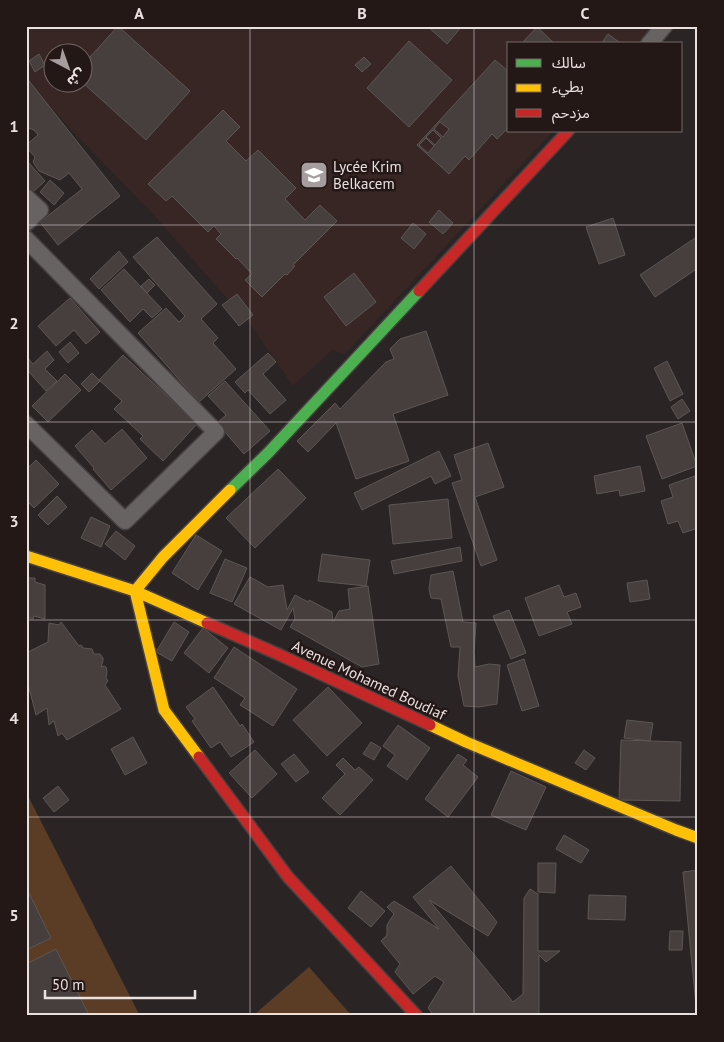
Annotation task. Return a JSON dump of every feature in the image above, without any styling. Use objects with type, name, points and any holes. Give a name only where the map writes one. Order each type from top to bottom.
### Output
[{"type":"street","points":[[651,42],[664,26]]},
{"type":"street","points":[[417,1016],[288,877],[164,710],[135,591],[163,558],[269,452],[567,132]]},
{"type":"street","points":[[26,197],[40,210],[26,223]]},
{"type":"street","points":[[26,239],[216,432],[125,522],[26,424]]},
{"type":"street","name":"Avenue Mohamed Boudiaf","points":[[26,556],[135,591],[280,655],[466,742],[698,838]]},
{"type":"shaded area","name":"Lycée Krim Belkacem","points":[[26,26],[652,26],[638,42],[507,42],[507,132],[552,132],[345,354],[332,350],[293,386],[253,328],[153,214],[26,80]]},
{"type":"shaded area","points":[[26,792],[140,1016],[26,1016]]},
{"type":"shaded area","points":[[309,967],[352,1016],[257,1016],[255,1014]]},
{"type":"building","points":[[118,26],[190,91],[146,140],[92,91],[92,55]]},
{"type":"building","points":[[427,26],[462,26],[447,44]]},
{"type":"building","points":[[537,27],[553,42],[523,42]]},
{"type":"building","points":[[608,34],[619,42],[604,42],[603,41]]},
{"type":"building","points":[[409,41],[452,80],[409,127],[367,88]]},
{"type":"building","points":[[39,54],[42,60],[42,67],[35,72],[29,61]]},
{"type":"building","points":[[364,57],[371,64],[362,72],[355,65]]},
{"type":"building","points":[[495,60],[507,70],[507,129],[497,139],[492,134],[469,160],[465,156],[449,174],[417,145]],"holes":[[[440,122],[449,129],[443,137],[434,129]],[[433,130],[441,138],[435,145],[426,137]],[[426,138],[434,146],[428,153],[419,145]]]},
{"type":"building","points":[[26,77],[120,196],[58,245],[40,222],[82,189],[69,173],[60,180],[39,171],[33,162],[35,157],[26,145],[38,135],[34,130],[26,127]]},
{"type":"building","points":[[223,110],[240,127],[226,141],[246,161],[258,150],[296,188],[285,199],[305,220],[320,205],[337,221],[293,265],[295,266],[287,275],[285,274],[262,297],[245,280],[252,274],[216,239],[221,234],[214,226],[208,232],[172,196],[166,201],[148,184]]},
{"type":"building","points":[[29,163],[45,181],[32,193],[26,187],[26,166]]},
{"type":"building","points":[[50,180],[64,193],[54,205],[40,192]]},
{"type":"building","points":[[439,210],[453,223],[443,234],[429,222]]},
{"type":"building","points":[[613,218],[625,255],[599,264],[586,227]]},
{"type":"building","points":[[413,223],[426,234],[414,249],[401,238]]},
{"type":"building","points":[[698,236],[698,268],[655,297],[640,275]]},
{"type":"building","points":[[157,237],[217,304],[201,319],[218,338],[213,343],[236,369],[199,402],[138,333],[166,308],[179,322],[185,316],[133,257]]},
{"type":"building","points":[[119,251],[128,262],[99,289],[90,279]]},
{"type":"building","points":[[124,269],[162,309],[152,318],[143,309],[130,322],[101,290]]},
{"type":"building","points":[[354,273],[376,302],[346,326],[324,297]]},
{"type":"building","points":[[149,279],[155,285],[147,293],[141,286]]},
{"type":"building","points":[[237,294],[253,315],[239,326],[222,305]]},
{"type":"building","points":[[70,298],[100,332],[86,344],[74,330],[56,346],[38,326]]},
{"type":"building","points":[[426,331],[448,395],[393,414],[409,461],[356,479],[336,423],[308,452],[297,441],[335,403],[340,409],[386,362],[394,359],[390,349],[400,339]]},
{"type":"building","points":[[70,342],[79,353],[68,363],[59,352]]},
{"type":"building","points":[[47,351],[54,360],[45,369],[57,381],[46,391],[29,372],[26,375],[26,356],[33,364]]},
{"type":"building","points":[[268,353],[276,362],[263,374],[286,400],[270,414],[248,390],[245,393],[235,382]]},
{"type":"building","points":[[123,355],[197,424],[163,461],[140,439],[143,436],[114,409],[122,401],[99,380]]},
{"type":"building","points":[[667,361],[683,394],[670,401],[654,368]]},
{"type":"building","points":[[92,373],[100,381],[89,392],[81,384]]},
{"type":"building","points":[[65,374],[81,390],[48,422],[32,406]]},
{"type":"building","points":[[225,381],[270,431],[244,454],[217,423],[226,415],[208,396]]},
{"type":"building","points":[[682,399],[690,411],[678,419],[671,407]]},
{"type":"building","points":[[682,423],[697,466],[662,479],[646,436]]},
{"type":"building","points":[[122,429],[147,458],[111,490],[75,446],[92,430],[105,444]]},
{"type":"building","points":[[488,443],[504,487],[475,497],[497,560],[481,566],[452,483],[462,480],[454,455]]},
{"type":"building","points":[[439,451],[451,476],[435,484],[431,476],[362,510],[354,493]]},
{"type":"building","points":[[36,460],[59,484],[34,508],[26,500],[26,470]]},
{"type":"building","points":[[640,466],[645,491],[620,496],[619,490],[597,494],[594,476]]},
{"type":"building","points":[[278,469],[306,498],[255,548],[226,518]]},
{"type":"building","points":[[698,475],[698,528],[683,533],[678,521],[668,524],[661,501],[673,497],[669,485]]},
{"type":"building","points":[[57,496],[67,507],[48,525],[38,515]]},
{"type":"building","points":[[448,499],[452,538],[393,544],[389,505]]},
{"type":"building","points":[[91,517],[110,526],[101,547],[81,538]]},
{"type":"building","points":[[116,531],[135,546],[125,560],[105,544]]},
{"type":"building","points":[[196,535],[222,551],[198,590],[172,573]]},
{"type":"building","points":[[460,547],[462,561],[394,574],[391,561]]},
{"type":"building","points":[[322,554],[370,560],[366,586],[318,581]]},
{"type":"building","points":[[225,559],[247,568],[232,602],[210,593]]},
{"type":"building","points":[[453,571],[463,622],[476,623],[475,667],[489,664],[500,665],[497,704],[479,707],[464,706],[458,676],[460,647],[451,647],[441,599],[431,598],[429,589],[431,575]]},
{"type":"building","points":[[250,577],[268,587],[283,585],[287,610],[295,595],[332,612],[333,622],[339,611],[350,609],[348,589],[368,586],[379,664],[362,667],[290,627],[295,619],[293,608],[281,630],[234,604]]},
{"type":"building","points":[[26,578],[35,578],[35,582],[45,585],[45,619],[34,616],[33,619],[26,617]]},
{"type":"building","points":[[647,580],[650,599],[630,602],[627,583]]},
{"type":"building","points":[[559,585],[564,597],[576,593],[581,607],[567,612],[572,624],[539,636],[525,598]]},
{"type":"building","points":[[509,610],[526,653],[511,659],[493,616]]},
{"type":"building","points":[[61,622],[79,646],[92,649],[94,654],[100,654],[103,658],[101,667],[106,667],[106,678],[108,681],[105,685],[121,709],[67,740],[62,733],[58,736],[54,721],[49,725],[47,708],[36,715],[28,684],[26,687],[26,653],[48,642],[49,623],[59,625]]},
{"type":"building","points":[[174,622],[189,632],[172,661],[156,652]]},
{"type":"building","points":[[203,628],[228,648],[209,673],[184,653]]},
{"type":"building","points":[[234,647],[297,689],[273,726],[240,705],[245,698],[214,678]]},
{"type":"building","points":[[524,659],[539,706],[522,711],[507,665]]},
{"type":"building","points":[[213,687],[240,726],[242,724],[254,742],[231,757],[220,742],[211,748],[192,721],[195,719],[186,707]]},
{"type":"building","points":[[328,687],[362,723],[327,756],[293,720]]},
{"type":"building","points":[[627,720],[653,723],[650,741],[624,738]]},
{"type":"building","points":[[398,725],[430,748],[407,780],[387,766],[395,755],[383,746]]},
{"type":"building","points":[[133,737],[147,763],[125,775],[111,749]]},
{"type":"building","points":[[621,740],[681,742],[680,801],[619,800]]},
{"type":"building","points":[[371,742],[381,748],[374,760],[363,754]]},
{"type":"building","points":[[255,750],[277,774],[252,798],[229,773]]},
{"type":"building","points":[[584,750],[595,758],[586,770],[575,763]]},
{"type":"building","points":[[294,754],[309,772],[296,782],[281,764]]},
{"type":"building","points":[[458,754],[467,760],[463,765],[478,777],[448,817],[425,799]]},
{"type":"building","points":[[343,758],[355,770],[359,767],[373,780],[340,815],[322,798],[345,774],[336,765]]},
{"type":"building","points":[[511,771],[546,787],[526,830],[491,815]]},
{"type":"building","points":[[58,786],[69,800],[54,812],[43,798]]},
{"type":"building","points":[[564,835],[589,850],[581,863],[556,849]]},
{"type":"building","points":[[538,863],[556,863],[555,893],[538,892]]},
{"type":"building","points":[[451,866],[497,922],[488,936],[429,900],[513,1002],[523,994],[524,898],[530,889],[538,894],[538,951],[560,951],[546,962],[539,955],[539,1016],[434,1016],[428,1008],[444,982],[435,976],[413,994],[395,972],[400,964],[381,941],[387,935],[387,925],[394,914],[387,907],[394,901],[439,929],[413,897]]},
{"type":"building","points":[[698,870],[698,1016],[697,1016],[683,872]]},
{"type":"building","points":[[26,887],[51,938],[26,950]]},
{"type":"building","points":[[361,891],[385,911],[371,927],[348,908]]},
{"type":"building","points":[[589,895],[626,896],[625,920],[588,919]]},
{"type":"building","points":[[670,931],[683,931],[682,950],[669,950]]},
{"type":"building","points":[[56,949],[89,1015],[26,1016],[26,964]]},
{"type":"traffic: fast","points":[[230,490],[269,452],[419,291]]},
{"type":"traffic: slow","points":[[199,757],[164,710],[135,591],[163,557],[230,490]]},
{"type":"traffic: slow","points":[[26,556],[135,591],[207,623]]},
{"type":"traffic: slow","points":[[430,725],[466,742],[698,838]]},
{"type":"traffic: jam","points":[[419,291],[567,132]]},
{"type":"traffic: jam","points":[[207,623],[430,725]]},
{"type":"traffic: jam","points":[[199,757],[288,877],[417,1016]]},
{"type":"place","name":"Lycée Krim Belkacem","points":[[314,175]]}]
